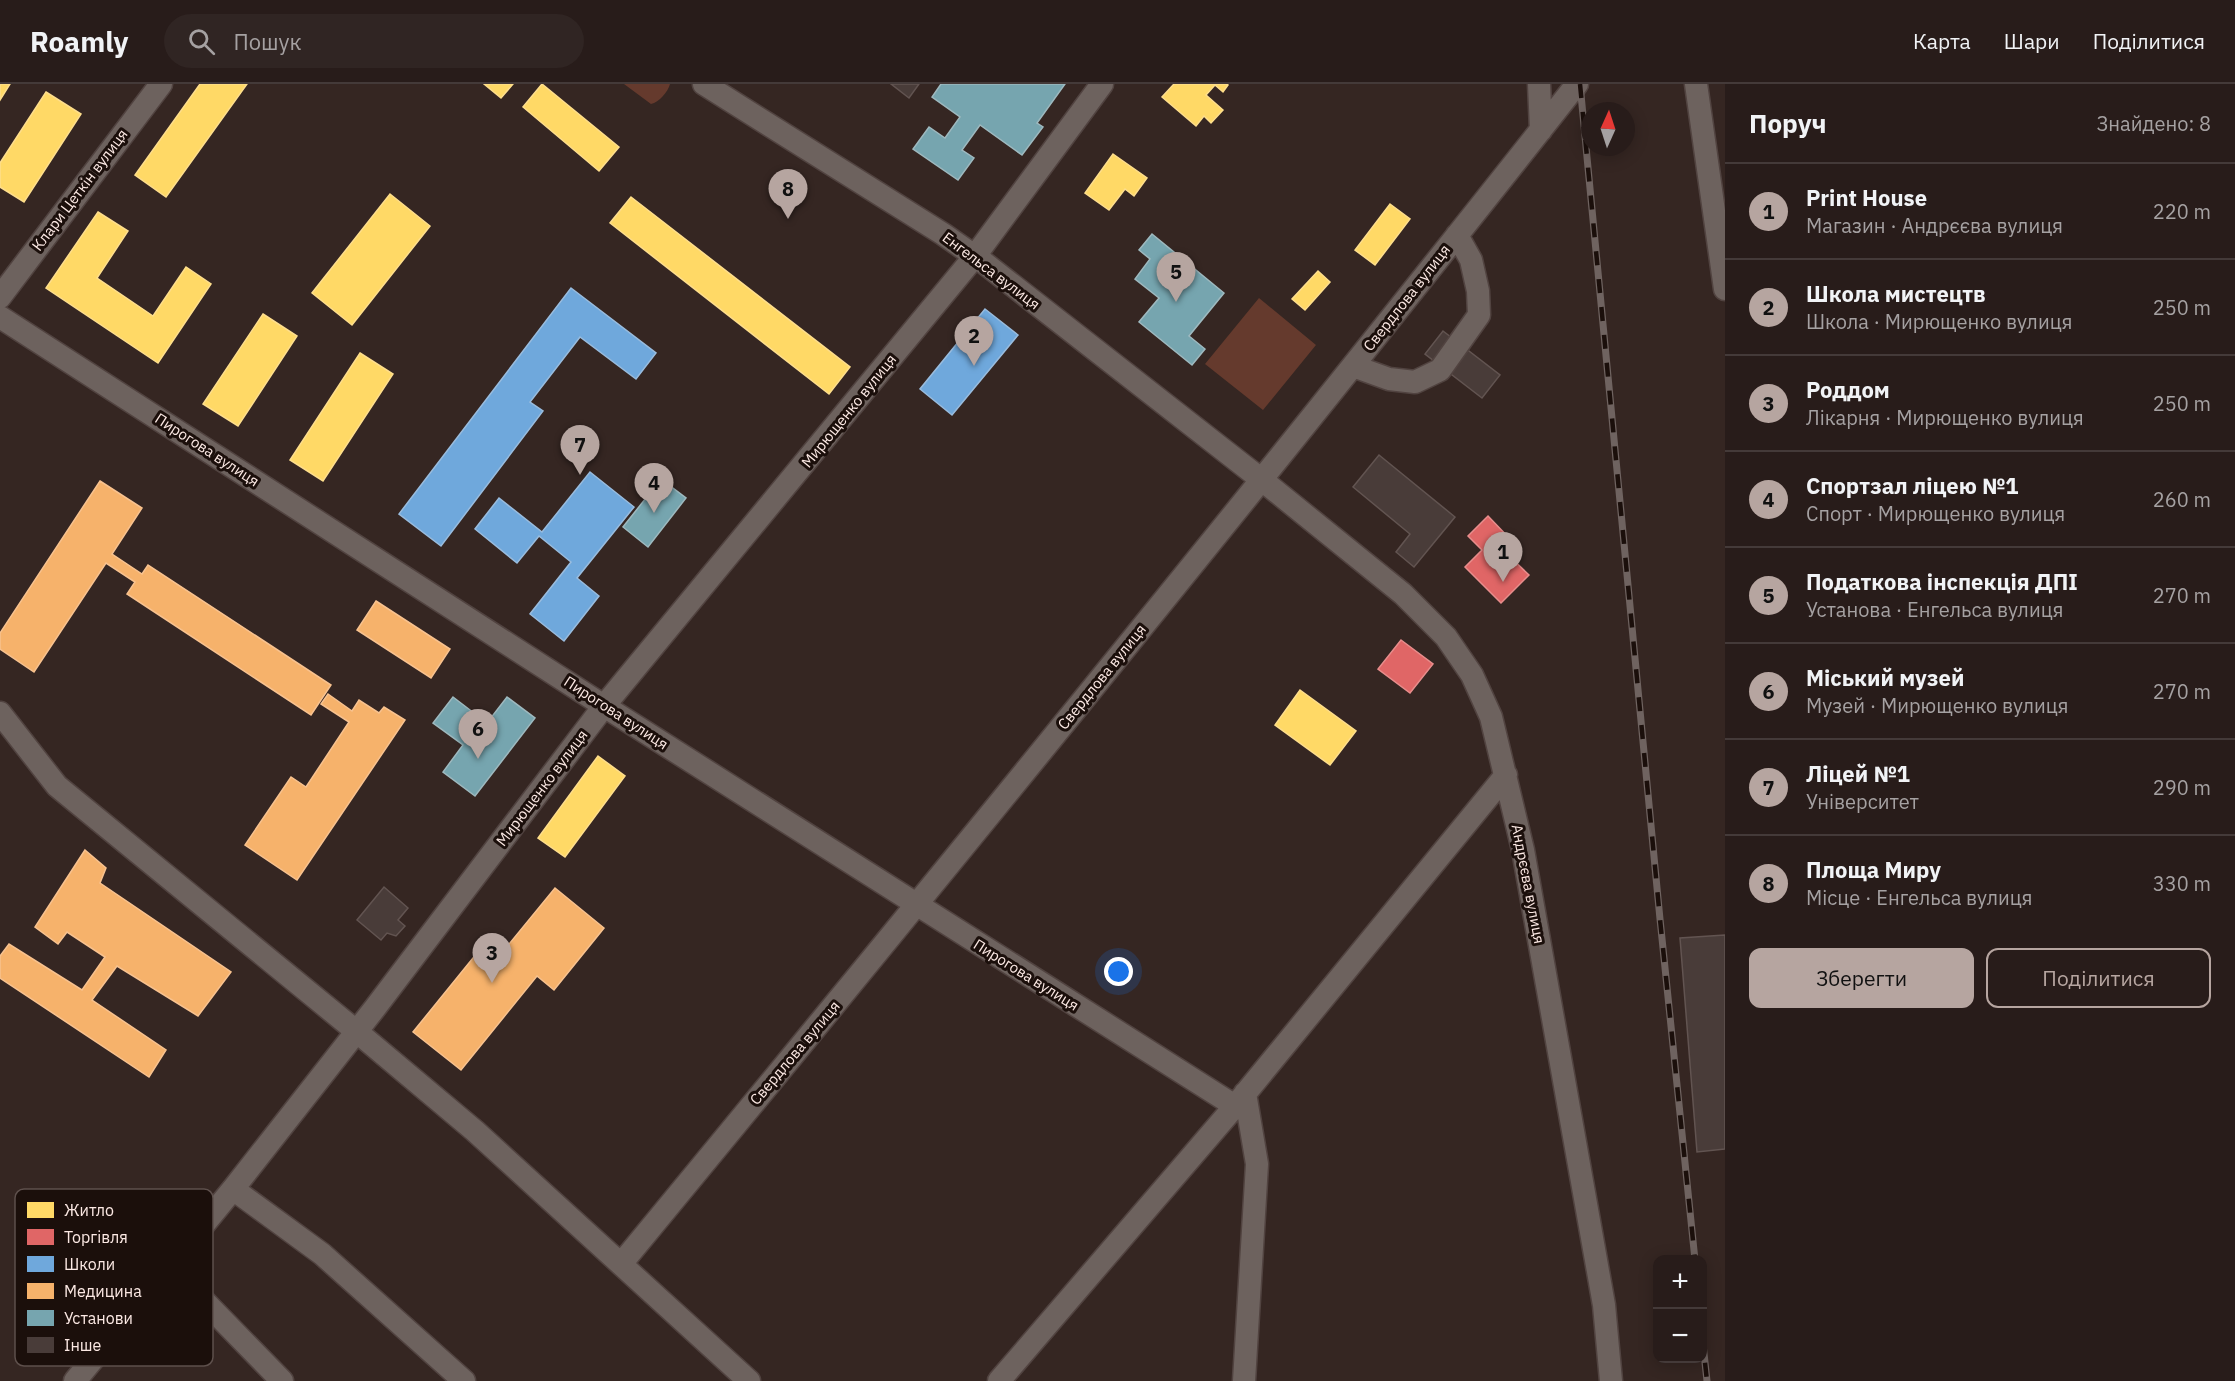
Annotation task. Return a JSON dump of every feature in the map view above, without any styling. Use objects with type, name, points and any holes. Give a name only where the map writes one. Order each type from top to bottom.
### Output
[{"type":"street","name":"Клари Цеткін вулиця","points":[[0,297],[161,84]]},
{"type":"street","name":"Енгельса вулиця","points":[[704,84],[975,256],[1262,480]]},
{"type":"street","name":"Мирющенко вулиця","points":[[213,1213],[356,1031],[604,706],[975,256],[1102,84]]},
{"type":"street","points":[[1539,84],[1541,130]]},
{"type":"street","name":"Свердлова вулиця","points":[[621,1264],[1262,480],[1577,84]]},
{"type":"street","points":[[1696,84],[1722,234],[1725,289]]},
{"type":"street","points":[[1353,366],[1389,379],[1415,382],[1440,370],[1479,315],[1478,291],[1471,260],[1457,235]]},
{"type":"street","name":"Пирогова вулиця","points":[[0,317],[916,906],[1240,1100]]},
{"type":"street","name":"Андрєєва вулиця","points":[[1262,480],[1403,594],[1446,637],[1472,675],[1491,717],[1523,850],[1604,1305],[1611,1381]]},
{"type":"street","points":[[0,713],[57,786],[475,1131],[749,1381]]},
{"type":"street","points":[[999,1381],[1240,1100],[1506,775]]},
{"type":"street","points":[[1240,1100],[1257,1164],[1244,1381]]},
{"type":"street","points":[[233,1189],[322,1254],[464,1381]]},
{"type":"street","points":[[213,1310],[282,1381]]},
{"type":"street","name":"Мирющенко вулиця","points":[[75,1381],[87,1366]]},
{"type":"shaded area","points":[[624,84],[670,84],[663,96],[651,104]]},
{"type":"shaded area","points":[[1259,298],[1316,345],[1263,410],[1205,364]]},
{"type":"building: Житло","points":[[0,84],[10,84],[0,100]]},
{"type":"building: Житло","points":[[200,84],[247,84],[166,197],[135,175]]},
{"type":"building: Житло","points":[[484,84],[513,84],[501,98]]},
{"type":"building: Житло","points":[[542,84],[619,147],[599,171],[523,107]]},
{"type":"building: Житло","points":[[1174,84],[1228,85],[1223,92],[1215,85],[1206,95],[1223,110],[1211,123],[1204,116],[1196,126],[1162,97]]},
{"type":"building: Житло","points":[[46,92],[81,114],[24,202],[0,187],[0,163]]},
{"type":"building: Житло","points":[[1113,154],[1147,178],[1134,196],[1125,189],[1109,210],[1085,193]]},
{"type":"building: Житло","points":[[390,194],[430,226],[352,325],[312,293]]},
{"type":"building: Житло","points":[[631,197],[850,367],[829,394],[610,223]]},
{"type":"building: Житло","points":[[1390,204],[1410,219],[1375,265],[1355,250]]},
{"type":"building: Житло","points":[[98,212],[128,231],[97,278],[153,316],[186,267],[211,284],[158,363],[46,288]]},
{"type":"building: Житло","points":[[1318,271],[1330,282],[1305,310],[1292,299]]},
{"type":"building: Житло","points":[[263,314],[297,336],[238,426],[203,404]]},
{"type":"building: Житло","points":[[360,353],[393,374],[323,481],[290,460]]},
{"type":"building: Житло","points":[[1300,690],[1356,731],[1330,765],[1275,725]]},
{"type":"building: Житло","points":[[598,756],[625,776],[565,857],[538,838]]},
{"type":"building: Торгівля","points":[[1488,516],[1511,540],[1502,549],[1529,575],[1501,603],[1465,567],[1482,550],[1468,536]]},
{"type":"building: Торгівля","points":[[1401,640],[1433,664],[1410,693],[1378,669]]},
{"type":"building: Школи","points":[[571,288],[656,353],[636,379],[580,337],[530,402],[543,411],[441,546],[399,514]]},
{"type":"building: Школи","points":[[985,309],[1018,335],[952,415],[920,389]]},
{"type":"building: Школи","points":[[590,472],[634,507],[577,578],[599,596],[564,641],[530,614],[571,562],[539,536],[517,563],[475,529],[499,498],[542,532]]},
{"type":"building: Медицина","points":[[100,481],[142,508],[112,554],[142,574],[148,565],[331,685],[311,715],[127,594],[135,582],[106,563],[34,672],[0,649],[0,633]]},
{"type":"building: Медицина","points":[[376,601],[450,649],[431,678],[357,630]]},
{"type":"building: Медицина","points":[[328,694],[352,711],[359,700],[379,713],[384,707],[405,720],[297,880],[245,845],[291,777],[306,787],[349,722],[321,704]]},
{"type":"building: Медицина","points":[[85,850],[106,868],[100,883],[231,972],[198,1016],[117,966],[92,1000],[166,1050],[149,1077],[0,978],[0,956],[9,944],[82,990],[105,957],[67,932],[58,944],[35,927]]},
{"type":"building: Медицина","points":[[555,888],[604,928],[554,990],[537,976],[461,1070],[413,1032],[490,937],[505,949]]},
{"type":"building: Установи","points":[[941,84],[1065,84],[1037,123],[1043,127],[1022,155],[980,125],[962,150],[974,158],[958,180],[913,149],[929,127],[945,138],[960,117],[932,97]]},
{"type":"building: Установи","points":[[1152,234],[1224,293],[1189,336],[1205,349],[1192,365],[1139,322],[1159,298],[1135,279],[1150,259],[1139,250]]},
{"type":"building: Установи","points":[[661,479],[686,498],[648,547],[623,527]]},
{"type":"building: Установи","points":[[453,697],[487,723],[507,697],[535,718],[475,796],[443,772],[463,745],[433,723]]},
{"type":"building: Інше","points":[[891,84],[919,84],[909,98]]},
{"type":"building: Інше","points":[[1443,331],[1500,375],[1482,398],[1425,354]]},
{"type":"building: Інше","points":[[1379,455],[1455,517],[1414,567],[1396,552],[1410,534],[1353,487]]},
{"type":"building: Інше","points":[[384,887],[408,908],[398,920],[405,926],[396,936],[387,933],[381,940],[357,920]]},
{"type":"building: Інше","points":[[1725,935],[1725,1149],[1697,1152],[1680,938]]},
{"type":"railway","points":[[1580,84],[1694,1255]]},
{"type":"railway","points":[[1705,1363],[1707,1381]]},
{"type":"place","name":"Площа Миру","points":[[788,219]]},
{"type":"place","name":"Податкова інспекція ДПІ","points":[[1176,302]]},
{"type":"place","name":"Школа мистецтв","points":[[974,366]]},
{"type":"place","name":"Ліцей №1","points":[[580,475]]},
{"type":"place","name":"Спортзал ліцею №1","points":[[654,513]]},
{"type":"place","name":"Print House","points":[[1503,582]]},
{"type":"place","name":"Міський музей","points":[[478,759]]},
{"type":"place","name":"Роддом","points":[[492,983]]}]
